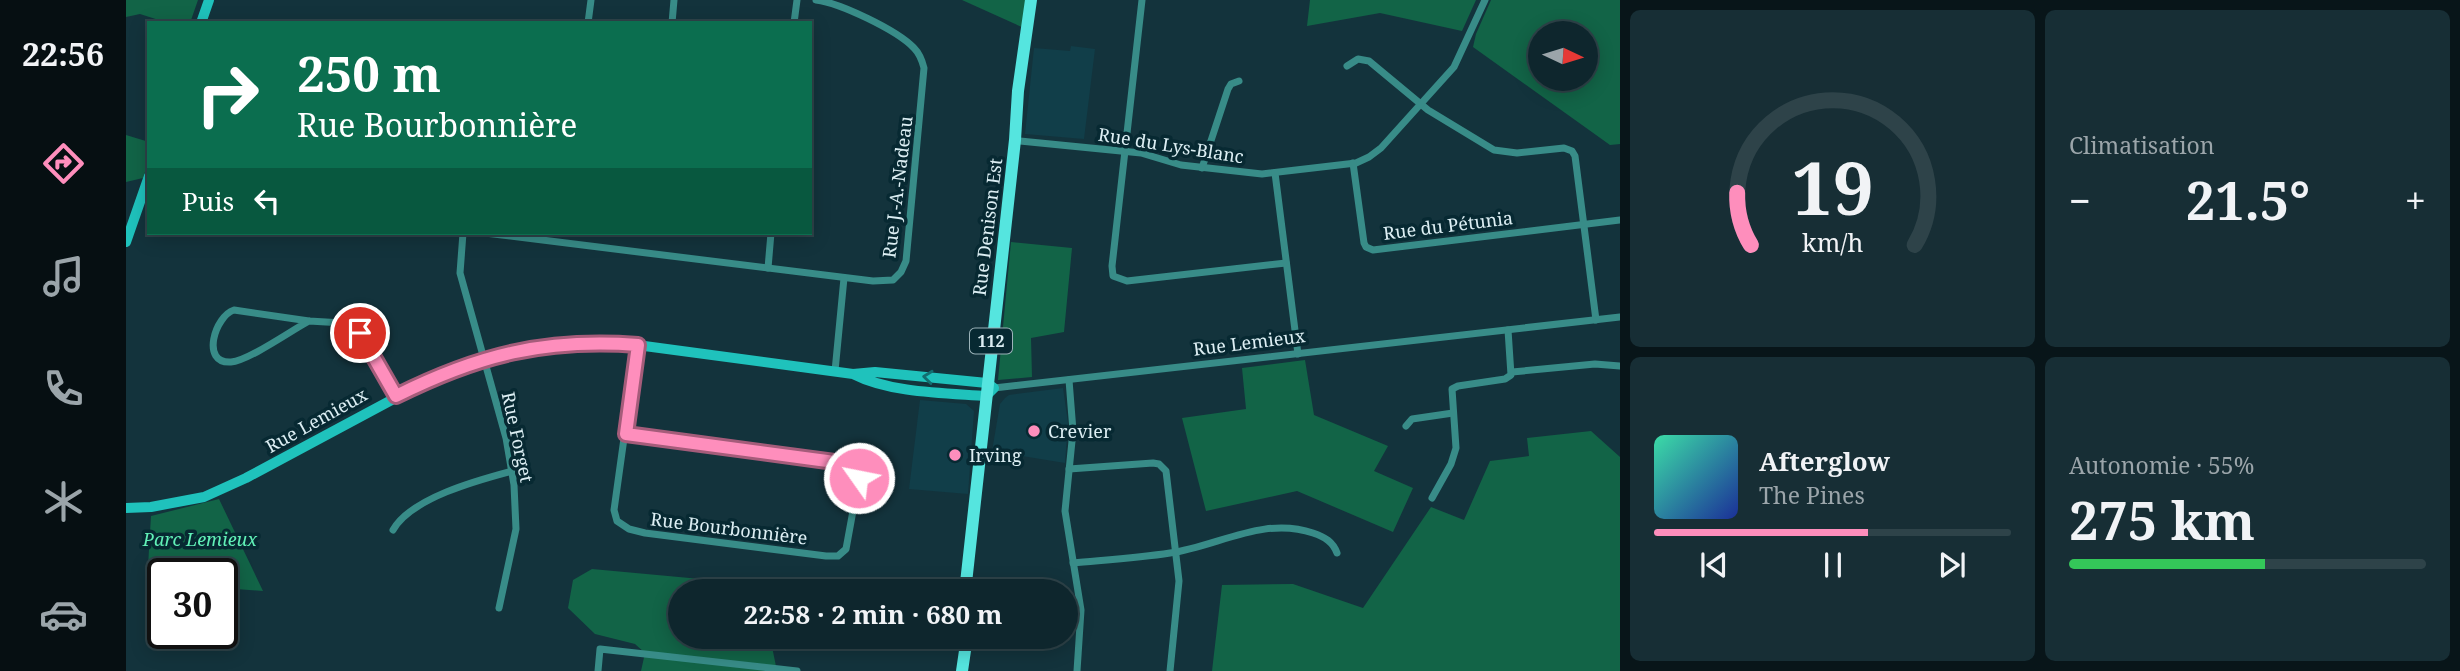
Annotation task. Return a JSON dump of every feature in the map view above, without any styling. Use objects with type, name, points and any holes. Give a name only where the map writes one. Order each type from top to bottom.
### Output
[{"type":"main road","name":"Rue Denison Est","points":[[974,579],[989,389],[1018,91],[1031,0]]},
{"type":"main road","name":"Rue Denison Est","points":[[967,579],[1020,141],[1027,34]]},
{"type":"main road","points":[[961,649],[961,671]]},
{"type":"main road","points":[[961,671],[965,649]]},
{"type":"street","points":[[202,21],[209,0]]},
{"type":"street","points":[[588,21],[591,0]]},
{"type":"street","points":[[672,21],[674,0]]},
{"type":"street","points":[[794,21],[797,0]]},
{"type":"street","name":"Rue J.-A.-Nadeau","points":[[501,235],[845,278],[888,282],[898,276],[904,268],[924,92],[924,68],[917,51],[906,41],[838,4],[816,0]]},
{"type":"street","points":[[1142,0],[1112,273],[1117,279],[1127,281],[1286,263]]},
{"type":"street","name":"Rue du Lys-Blanc","points":[[1020,141],[1145,154],[1181,165],[1262,174],[1353,163],[1369,158],[1381,148],[1458,61],[1485,0]]},
{"type":"street","points":[[1347,66],[1358,59],[1369,61],[1438,118],[1494,150],[1517,153],[1564,148],[1572,151],[1575,156],[1596,320]]},
{"type":"street","points":[[1202,168],[1228,89],[1231,84],[1239,81]]},
{"type":"street","name":"Rue du Pétunia","points":[[1353,163],[1363,239],[1369,249],[1620,220]]},
{"type":"street","points":[[1275,173],[1298,354]]},
{"type":"street","points":[[126,242],[147,182]]},
{"type":"street","name":"Rue Forget","points":[[463,235],[460,273],[506,438],[512,471],[516,529],[499,608]]},
{"type":"street","points":[[565,243],[566,235]]},
{"type":"street","points":[[768,268],[771,235]]},
{"type":"street","points":[[835,371],[845,278]]},
{"type":"street","points":[[309,321],[240,360],[223,361],[213,352],[218,329],[228,312],[242,310],[309,321],[330,321],[355,328],[396,396]]},
{"type":"street","name":"Rue Lemieux","points":[[126,508],[151,507],[204,497],[246,478],[427,381],[484,359],[550,345],[638,345],[853,374],[875,372],[989,389],[1620,317]]},
{"type":"street","points":[[1508,330],[1512,372]]},
{"type":"street","name":"Rue Bourbonnière","points":[[626,434],[849,465],[856,470],[859,478],[846,549],[838,556],[826,556],[645,533],[617,522],[614,510],[638,345]]},
{"type":"street","points":[[1432,498],[1451,464],[1456,448],[1451,393],[1454,387],[1505,379],[1512,372],[1595,364],[1620,366]]},
{"type":"street","points":[[1069,380],[1073,419],[1065,511],[1081,624],[1077,671]]},
{"type":"street","points":[[1406,426],[1412,419],[1453,413]]},
{"type":"street","points":[[1069,470],[1153,463],[1163,467],[1167,476],[1179,587],[1170,671]]},
{"type":"street","points":[[393,530],[407,514],[450,490],[512,471]]},
{"type":"street","points":[[1073,562],[1175,552],[1262,529],[1282,527],[1300,529],[1325,538],[1331,542],[1337,553]]},
{"type":"street","points":[[598,671],[600,649],[797,671]]},
{"type":"street","points":[[713,671],[714,661]]},
{"type":"shaded area","points":[[1071,46],[1095,49],[1084,139],[1025,134],[1034,48],[1070,51]]},
{"type":"shaded area","points":[[1063,388],[1068,423],[1065,463],[992,451],[1000,404],[1005,398],[1009,395]]},
{"type":"shaded area","points":[[920,400],[966,404],[974,411],[968,494],[909,489]]},
{"type":"green space","points":[[126,0],[198,0],[191,21],[162,21],[140,14],[126,17]]},
{"type":"green space","points":[[962,0],[1027,0],[1024,28]]},
{"type":"green space","points":[[1310,0],[1476,0],[1462,31],[1380,13],[1307,26]]},
{"type":"green space","points":[[1491,0],[1620,0],[1620,144],[1610,145],[1535,91],[1598,91],[1598,21],[1528,21],[1528,86],[1473,47]]},
{"type":"green space","points":[[126,135],[147,141],[147,166],[143,178],[126,182]]},
{"type":"green space","points":[[1011,242],[1072,248],[1064,332],[1031,338],[1032,377],[998,380]]},
{"type":"green space","points":[[1305,360],[1314,415],[1388,446],[1374,471],[1413,488],[1393,532],[1297,491],[1206,511],[1182,418],[1246,409],[1242,368]]},
{"type":"green space","points":[[1591,431],[1620,457],[1620,671],[1212,671],[1222,585],[1293,584],[1363,608],[1431,507],[1464,520],[1490,461],[1529,456],[1527,438]]},
{"type":"green space","name":"Parc Lemieux","points":[[219,499],[263,591],[238,589],[238,558],[148,558],[151,516]]},
{"type":"green space","points":[[592,569],[700,579],[668,579],[668,649],[772,649],[777,671],[641,671],[645,653],[635,644],[595,634],[568,608],[573,580]]},
{"type":"place","name":"Crevier","points":[[1034,431]]},
{"type":"place","name":"Irving","points":[[955,455]]},
{"type":"route","points":[[360,333],[396,396],[484,359],[513,352],[572,343],[638,345],[626,434],[842,463],[854,467],[859,478]]}]
